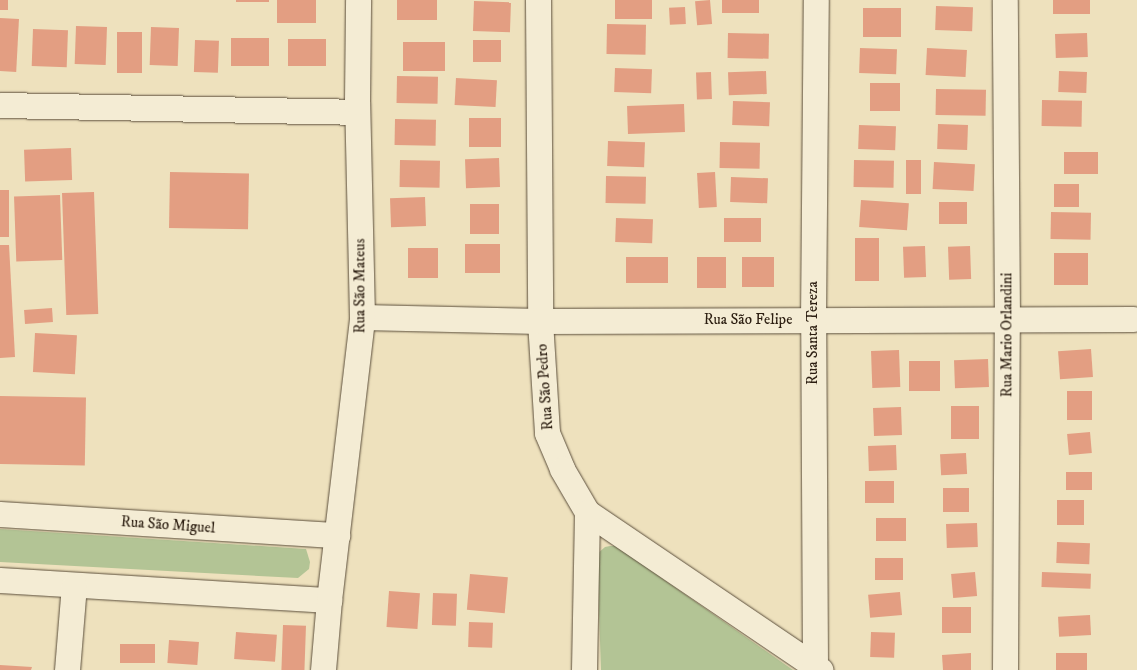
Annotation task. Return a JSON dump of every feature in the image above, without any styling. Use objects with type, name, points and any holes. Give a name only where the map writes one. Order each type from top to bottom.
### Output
[{"type":"street","name":"Rua São Mateus","points":[[323,670],[329,600],[362,317],[357,112],[358,0]]},
{"type":"street","name":"Rua São Pedro","points":[[538,0],[540,320],[547,433],[562,469],[587,512],[817,668]]},
{"type":"street","name":"Rua Santa Tereza","points":[[816,0],[813,320],[817,668]]},
{"type":"street","name":"Rua Mario Orlandini","points":[[1005,670],[1006,0]]},
{"type":"street","points":[[0,105],[357,112]]},
{"type":"street","name":"Rua São Felipe","points":[[362,317],[540,320],[1133,319]]},
{"type":"street","points":[[584,670],[587,512]]},
{"type":"street","name":"Rua São Miguel","points":[[0,514],[337,535]]},
{"type":"street","points":[[0,580],[329,600]]},
{"type":"street","points":[[68,670],[74,585]]},
{"type":"green space","points":[[0,529],[306,549],[310,562],[309,569],[298,578],[0,562]]},
{"type":"green space","points":[[616,546],[793,670],[601,670],[597,554],[605,547]]},
{"type":"building","points":[[0,0],[8,0],[8,10],[0,10]]},
{"type":"building","points":[[236,0],[269,0],[269,2],[236,2]]},
{"type":"building","points":[[277,0],[316,0],[316,23],[277,23]]},
{"type":"building","points":[[397,0],[437,0],[437,20],[397,20]]},
{"type":"building","points":[[615,0],[652,0],[652,19],[615,19]]},
{"type":"building","points":[[710,0],[712,24],[697,25],[695,1]]},
{"type":"building","points":[[722,0],[759,0],[759,13],[722,13]]},
{"type":"building","points":[[1053,0],[1090,0],[1090,14],[1053,14]]},
{"type":"building","points":[[474,1],[511,2],[510,32],[473,31]]},
{"type":"building","points":[[936,6],[973,7],[972,31],[935,30]]},
{"type":"building","points":[[685,7],[686,24],[670,25],[669,8]]},
{"type":"building","points":[[863,8],[901,8],[901,37],[863,37]]},
{"type":"building","points":[[0,18],[19,19],[16,72],[0,71]]},
{"type":"building","points":[[607,24],[646,25],[645,55],[606,54]]},
{"type":"building","points":[[76,26],[107,27],[106,65],[75,64]]},
{"type":"building","points":[[151,27],[179,28],[178,66],[150,65]]},
{"type":"building","points":[[33,29],[68,30],[67,67],[32,66]]},
{"type":"building","points":[[117,32],[142,32],[142,73],[117,73]]},
{"type":"building","points":[[728,33],[769,34],[769,59],[728,58]]},
{"type":"building","points":[[1087,33],[1088,57],[1056,58],[1055,34]]},
{"type":"building","points":[[231,38],[269,38],[269,66],[231,66]]},
{"type":"building","points":[[288,39],[326,39],[326,66],[288,66]]},
{"type":"building","points":[[195,40],[219,41],[218,73],[194,72]]},
{"type":"building","points":[[473,40],[501,40],[501,62],[473,62]]},
{"type":"building","points":[[403,42],[445,42],[445,71],[403,71]]},
{"type":"building","points":[[860,48],[897,49],[896,74],[859,73]]},
{"type":"building","points":[[927,48],[967,50],[966,77],[926,75]]},
{"type":"building","points":[[615,68],[652,69],[651,93],[614,92]]},
{"type":"building","points":[[766,71],[767,94],[729,95],[728,72]]},
{"type":"building","points":[[1059,71],[1087,72],[1086,93],[1058,92]]},
{"type":"building","points":[[711,72],[712,99],[697,100],[696,73]]},
{"type":"building","points":[[397,76],[438,77],[438,104],[397,103]]},
{"type":"building","points":[[456,78],[497,80],[496,107],[455,105]]},
{"type":"building","points":[[870,83],[900,83],[900,111],[870,111]]},
{"type":"building","points":[[936,89],[986,90],[986,116],[936,115]]},
{"type":"building","points":[[1042,100],[1082,101],[1082,127],[1042,126]]},
{"type":"building","points":[[733,101],[770,102],[769,126],[732,125]]},
{"type":"building","points":[[684,104],[685,132],[628,134],[627,106]]},
{"type":"building","points":[[469,118],[501,118],[501,147],[469,147]]},
{"type":"building","points":[[395,119],[436,120],[436,146],[395,145]]},
{"type":"building","points":[[938,124],[968,125],[967,150],[937,149]]},
{"type":"building","points":[[859,125],[896,126],[895,150],[858,149]]},
{"type":"building","points":[[608,141],[645,142],[644,167],[607,166]]},
{"type":"building","points":[[720,142],[760,143],[760,169],[720,168]]},
{"type":"building","points":[[71,148],[72,180],[25,182],[24,150]]},
{"type":"building","points":[[1064,152],[1098,152],[1098,174],[1064,174]]},
{"type":"building","points":[[499,158],[500,187],[466,188],[465,159]]},
{"type":"building","points":[[400,160],[440,161],[440,188],[400,187]]},
{"type":"building","points":[[854,160],[894,161],[894,188],[854,187]]},
{"type":"building","points":[[906,160],[921,160],[921,194],[906,194]]},
{"type":"building","points":[[934,162],[975,164],[974,191],[933,189]]},
{"type":"building","points":[[170,172],[249,173],[248,229],[169,228]]},
{"type":"building","points":[[715,172],[717,207],[699,208],[697,173]]},
{"type":"building","points":[[606,176],[646,177],[646,204],[606,203]]},
{"type":"building","points":[[731,177],[768,178],[767,203],[730,202]]},
{"type":"building","points":[[1054,184],[1079,184],[1079,207],[1054,207]]},
{"type":"building","points":[[0,190],[9,190],[9,237],[0,237]]},
{"type":"building","points":[[94,192],[98,314],[66,315],[62,193]]},
{"type":"building","points":[[60,195],[62,260],[16,262],[14,197]]},
{"type":"building","points":[[425,197],[426,226],[391,227],[390,198]]},
{"type":"building","points":[[861,200],[909,203],[907,230],[859,227]]},
{"type":"building","points":[[939,202],[967,202],[967,224],[939,224]]},
{"type":"building","points":[[470,204],[499,204],[499,234],[470,234]]},
{"type":"building","points":[[1051,212],[1091,213],[1091,240],[1051,239]]},
{"type":"building","points":[[616,218],[653,219],[652,243],[615,242]]},
{"type":"building","points":[[724,218],[761,218],[761,242],[724,242]]},
{"type":"building","points":[[855,238],[879,238],[879,281],[855,281]]},
{"type":"building","points":[[465,244],[500,244],[500,273],[465,273]]},
{"type":"building","points":[[0,245],[9,245],[15,357],[0,358]]},
{"type":"building","points":[[925,246],[926,277],[904,278],[903,247]]},
{"type":"building","points":[[970,246],[971,279],[949,280],[948,247]]},
{"type":"building","points":[[408,248],[438,248],[438,278],[408,278]]},
{"type":"building","points":[[1054,253],[1088,253],[1088,285],[1054,285]]},
{"type":"building","points":[[626,257],[668,257],[668,283],[626,283]]},
{"type":"building","points":[[697,257],[726,257],[726,288],[697,288]]},
{"type":"building","points":[[742,257],[774,257],[774,287],[742,287]]},
{"type":"building","points":[[52,308],[53,322],[25,324],[24,310]]},
{"type":"building","points":[[35,333],[77,335],[75,374],[33,372]]},
{"type":"building","points":[[1091,349],[1093,377],[1060,379],[1058,351]]},
{"type":"building","points":[[899,350],[900,387],[872,388],[871,351]]},
{"type":"building","points":[[988,359],[989,387],[955,388],[954,360]]},
{"type":"building","points":[[909,361],[940,361],[940,391],[909,391]]},
{"type":"building","points":[[1067,391],[1092,391],[1092,420],[1067,420]]},
{"type":"building","points":[[0,396],[86,398],[85,465],[0,464]]},
{"type":"building","points":[[951,406],[979,406],[979,439],[951,439]]},
{"type":"building","points":[[901,407],[902,435],[874,436],[873,408]]},
{"type":"building","points":[[1090,432],[1092,453],[1069,455],[1067,434]]},
{"type":"building","points":[[896,445],[897,470],[869,471],[868,446]]},
{"type":"building","points":[[966,453],[967,474],[941,475],[940,454]]},
{"type":"building","points":[[1066,472],[1092,472],[1092,490],[1066,490]]},
{"type":"building","points":[[865,481],[894,481],[894,503],[865,503]]},
{"type":"building","points":[[943,488],[969,488],[969,512],[943,512]]},
{"type":"building","points":[[1057,500],[1084,500],[1084,525],[1057,525]]},
{"type":"building","points":[[876,518],[906,518],[906,541],[876,541]]},
{"type":"building","points":[[977,523],[978,547],[947,548],[946,524]]},
{"type":"building","points":[[1057,542],[1090,543],[1089,564],[1056,563]]},
{"type":"building","points":[[875,558],[903,558],[903,580],[875,580]]},
{"type":"building","points":[[975,572],[977,596],[953,598],[951,574]]},
{"type":"building","points":[[1042,572],[1091,574],[1090,589],[1041,587]]},
{"type":"building","points":[[470,574],[508,577],[505,613],[467,610]]},
{"type":"building","points":[[389,591],[420,593],[417,629],[386,627]]},
{"type":"building","points":[[900,592],[902,615],[870,618],[868,595]]},
{"type":"building","points":[[433,593],[457,594],[456,626],[432,625]]},
{"type":"building","points":[[942,607],[971,607],[971,633],[942,633]]},
{"type":"building","points":[[1090,615],[1091,635],[1059,637],[1058,617]]},
{"type":"building","points":[[469,622],[493,623],[492,648],[468,647]]},
{"type":"building","points":[[283,625],[306,626],[304,670],[281,670]]},
{"type":"building","points":[[236,632],[277,635],[275,662],[234,659]]},
{"type":"building","points":[[871,632],[895,633],[894,658],[870,657]]},
{"type":"building","points":[[169,640],[199,642],[197,665],[167,663]]},
{"type":"building","points":[[120,644],[155,644],[155,663],[120,663]]},
{"type":"building","points":[[971,653],[971,670],[943,670],[942,655]]},
{"type":"building","points":[[1056,653],[1087,653],[1087,670],[1056,670]]},
{"type":"building","points":[[0,665],[32,667],[31,670],[0,670]]}]
